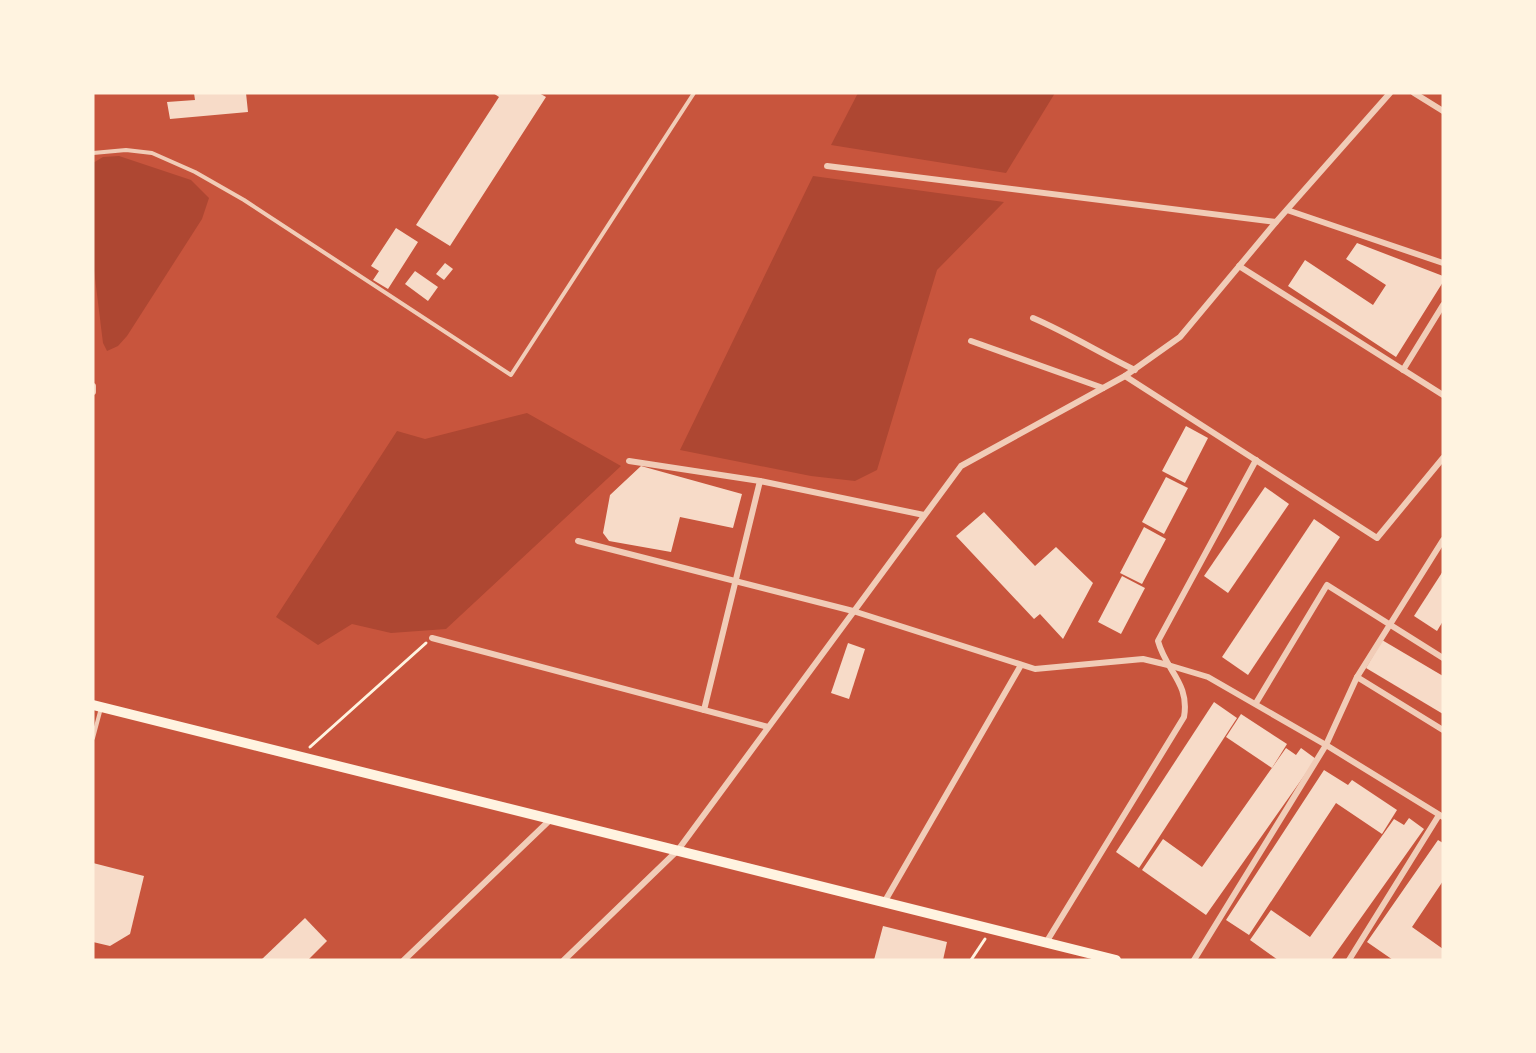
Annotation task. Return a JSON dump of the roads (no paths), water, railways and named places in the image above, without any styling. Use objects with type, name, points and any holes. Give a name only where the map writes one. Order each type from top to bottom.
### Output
[{"type":"main road","points":[[97,706],[993,927],[1116,960]]},
{"type":"street","points":[[564,960],[678,850],[961,466],[1125,376],[1180,337],[1276,222],[1390,93]]},
{"type":"street","points":[[1413,93],[1443,111]]},
{"type":"street","points":[[827,166],[1276,222]]},
{"type":"street","points":[[1287,210],[1443,263]]},
{"type":"street","points":[[1239,266],[1443,395]]},
{"type":"street","points":[[1402,370],[1443,305]]},
{"type":"street","points":[[1033,318],[1074,336],[1104,355],[1135,369]]},
{"type":"street","points":[[971,341],[1103,387]]},
{"type":"street","points":[[1125,376],[1377,538],[1443,458]]},
{"type":"street","points":[[93,386],[93,392]]},
{"type":"street","points":[[1047,941],[1184,717],[1187,701],[1182,686],[1168,665],[1158,641],[1256,460]]},
{"type":"street","points":[[629,461],[760,481],[924,514]]},
{"type":"street","points":[[704,710],[760,481]]},
{"type":"street","points":[[1194,960],[1326,745],[1356,677],[1443,540]]},
{"type":"street","points":[[578,542],[853,611],[1035,669],[1143,659],[1208,677],[1242,695],[1441,816],[1349,960]]},
{"type":"street","points":[[1256,704],[1327,585],[1443,658]]},
{"type":"street","points":[[432,638],[768,727]]},
{"type":"street","points":[[885,901],[1021,665]]},
{"type":"street","points":[[1356,677],[1443,730]]},
{"type":"street","points":[[404,960],[551,818]]},
{"type":"lane","points":[[93,153],[126,150],[152,153],[195,172],[254,206],[511,375],[694,93]]},
{"type":"lane","points":[[93,738],[97,706]]}]
